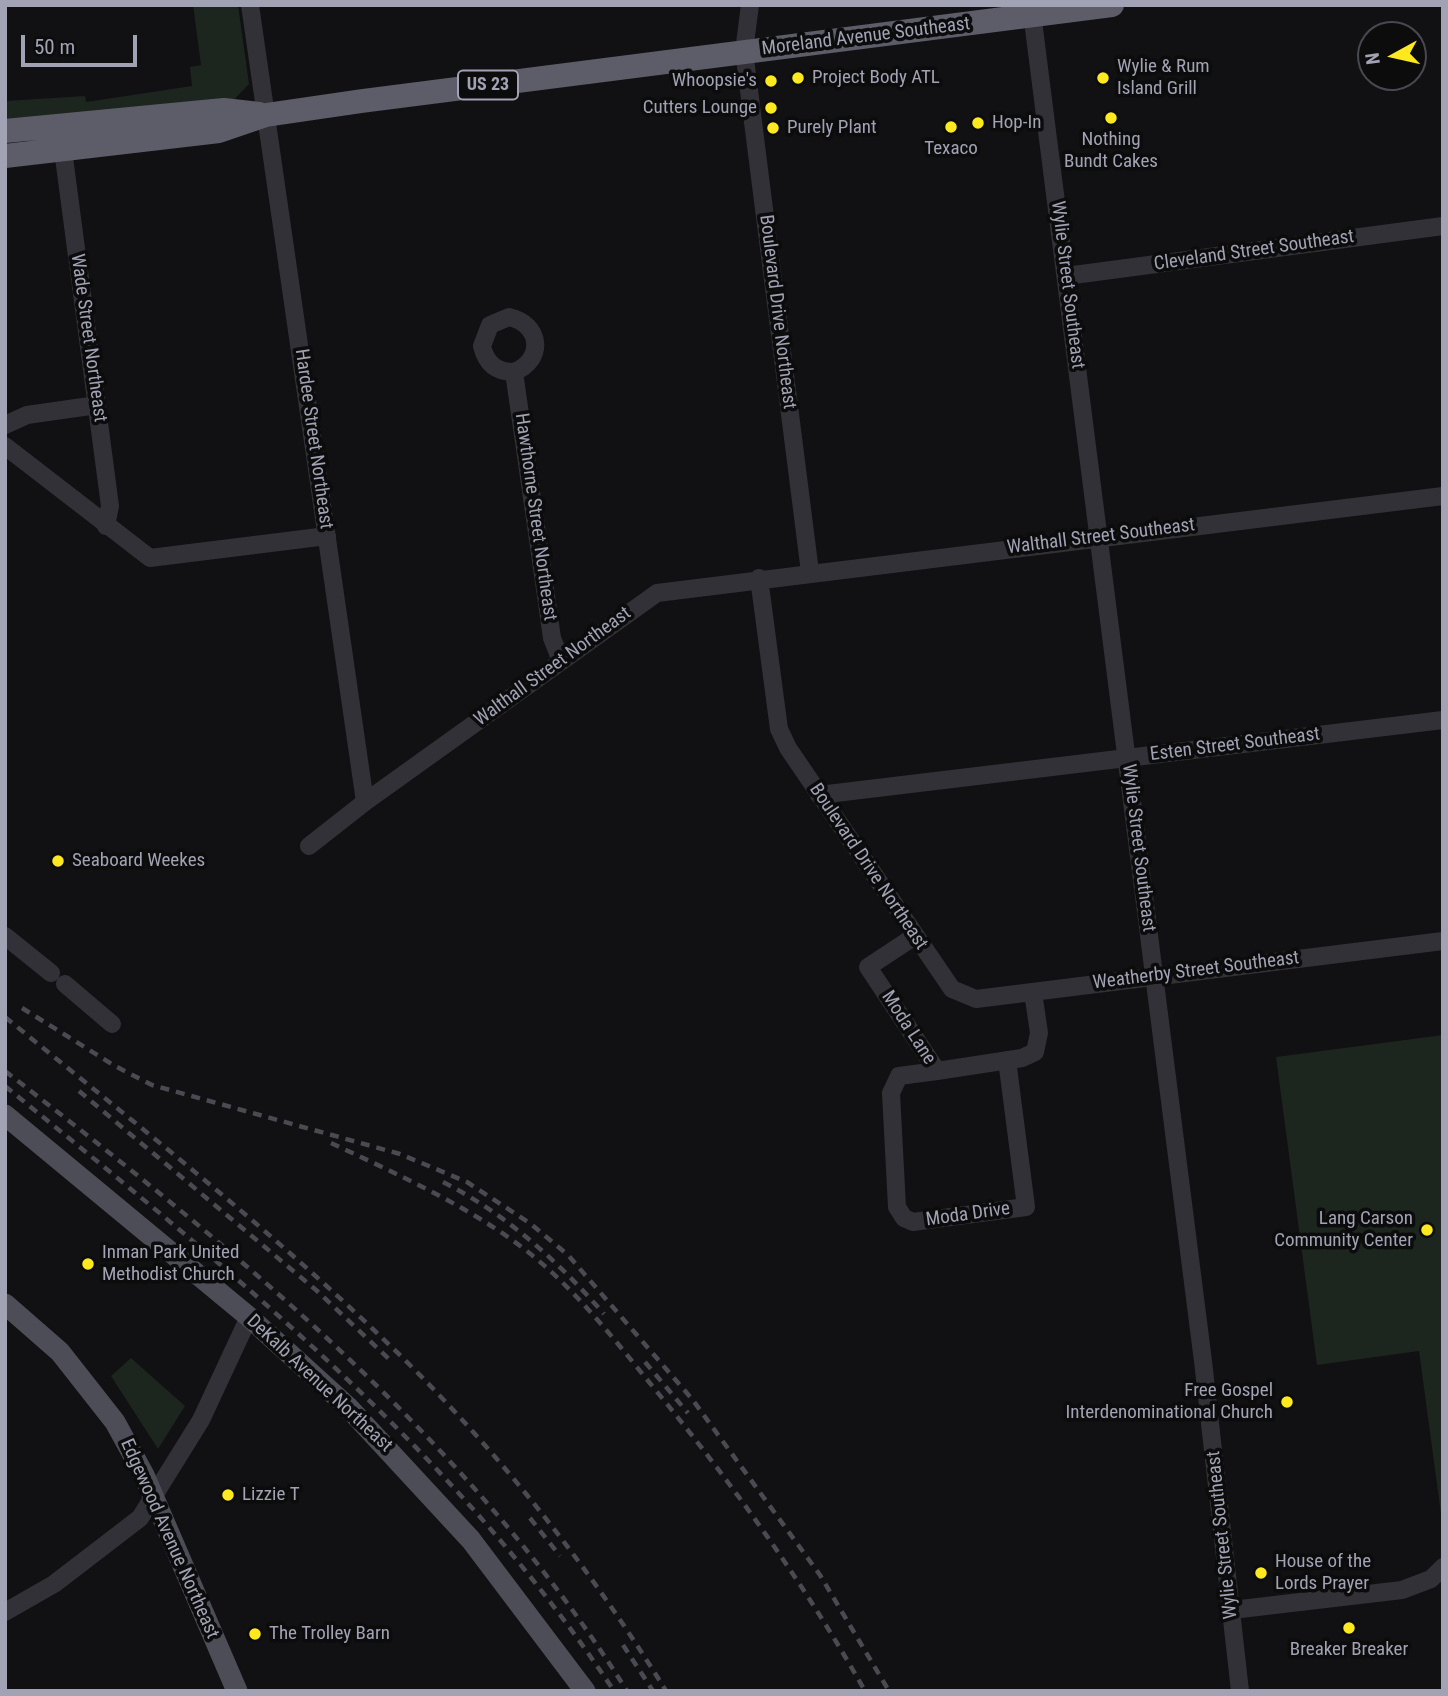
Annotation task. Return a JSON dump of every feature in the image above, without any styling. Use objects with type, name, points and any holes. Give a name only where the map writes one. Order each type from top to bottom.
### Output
[{"type":"highway","name":"Moreland Avenue Southeast","points":[[744,51],[1031,10],[1112,5]]},
{"type":"highway","name":"US 23","points":[[5,156],[219,131],[266,115],[744,51]]},
{"type":"highway","name":"US 23","points":[[5,131],[224,110],[266,115]]},
{"type":"main road","name":"DeKalb Avenue Northeast","points":[[7,1119],[249,1317],[348,1407],[431,1494],[516,1596],[586,1691]]},
{"type":"main road","name":"Edgewood Avenue Northeast","points":[[5,1304],[60,1352],[115,1422],[154,1499],[237,1691]]},
{"type":"street","name":"Hardee Street Northeast","points":[[250,5],[365,802]]},
{"type":"street","name":"Boulevard Drive Northeast","points":[[750,5],[744,51],[810,572]]},
{"type":"street","name":"Wylie Street Southeast","points":[[1031,10],[1155,976],[1240,1691]]},
{"type":"street","name":"Wade Street Northeast","points":[[63,150],[110,506],[106,526]]},
{"type":"street","name":"Cleveland Street Southeast","points":[[1066,275],[1443,226]]},
{"type":"street","name":"Hawthorne Street Northeast","points":[[514,372],[552,638],[561,661]]},
{"type":"street","points":[[5,425],[27,415],[97,405]]},
{"type":"street","points":[[5,446],[150,558],[327,536]]},
{"type":"street","name":"Walthall Street Southeast","points":[[759,578],[1443,496]]},
{"type":"street","name":"Boulevard Drive Northeast","points":[[759,578],[779,729],[788,748],[819,795],[952,989]]},
{"type":"street","name":"Walthall Street Northeast","points":[[365,802],[657,593],[759,578]]},
{"type":"street","name":"Esten Street Southeast","points":[[819,795],[1443,720]]},
{"type":"street","points":[[309,846],[365,802]]},
{"type":"street","points":[[5,936],[112,1024]]},
{"type":"street","name":"Moda Lane","points":[[915,936],[868,967],[937,1071],[1007,1060],[1035,1052],[1039,1033],[1032,992]]},
{"type":"street","name":"Weatherby Street Southeast","points":[[952,989],[976,999],[1443,941]]},
{"type":"street","name":"Moda Drive","points":[[937,1071],[899,1076],[891,1093],[897,1207],[904,1218],[913,1222],[1026,1207],[1007,1060]]},
{"type":"street","points":[[5,1612],[54,1584],[140,1518],[201,1420],[249,1317]]},
{"type":"street","points":[[1231,1610],[1402,1590],[1431,1579],[1443,1567]]},
{"type":"shaded area","points":[[193,5],[238,5],[249,84],[232,102],[5,122],[5,101],[85,96],[86,102],[192,86],[190,67],[201,65]]},
{"type":"shaded area","points":[[1443,1035],[1443,1529],[1419,1351],[1317,1365],[1276,1057]]},
{"type":"shaded area","points":[[131,1358],[185,1406],[158,1449],[111,1376]]},
{"type":"railway","points":[[22,1008],[115,1066],[152,1085],[400,1154],[467,1182],[531,1224],[568,1255],[692,1399],[820,1575],[889,1691]]},
{"type":"railway","points":[[5,1017],[287,1250],[418,1373],[496,1458],[569,1548],[666,1691]]},
{"type":"railway","points":[[5,1071],[178,1208],[344,1354],[422,1432],[496,1513],[565,1600],[627,1691]]},
{"type":"railway","points":[[5,1086],[253,1293],[333,1366],[409,1441],[482,1520],[551,1603],[614,1691]]},
{"type":"railway","points":[[79,1091],[316,1290],[391,1361]]},
{"type":"railway","points":[[331,1143],[439,1196],[492,1226],[539,1261],[569,1289],[623,1350],[736,1493],[791,1570],[865,1691]]},
{"type":"railway","points":[[443,1182],[488,1209],[530,1240],[604,1314]]},
{"type":"railway","points":[[645,1362],[688,1413]]},
{"type":"railway","points":[[530,1518],[560,1556]]},
{"type":"railway","points":[[623,1645],[653,1691]]},
{"type":"place","name":"Project Body ATL","points":[[798,78]]},
{"type":"place","name":"Wylie & Rum Island Grill","points":[[1103,78]]},
{"type":"place","name":"Whoopsie's","points":[[771,81]]},
{"type":"place","name":"Cutters Lounge","points":[[771,108]]},
{"type":"place","name":"Nothing Bundt Cakes","points":[[1111,118]]},
{"type":"place","name":"Hop-In","points":[[978,123]]},
{"type":"place","name":"Texaco","points":[[951,127]]},
{"type":"place","name":"Purely Plant","points":[[773,128]]},
{"type":"place","name":"Seaboard Weekes","points":[[58,861]]},
{"type":"place","name":"Lang Carson Community Center","points":[[1427,1230]]},
{"type":"place","name":"Inman Park United Methodist Church","points":[[88,1264]]},
{"type":"place","name":"Free Gospel Interdenominational Church","points":[[1287,1402]]},
{"type":"place","name":"Lizzie T","points":[[228,1495]]},
{"type":"place","name":"House of the Lords Prayer","points":[[1261,1573]]},
{"type":"place","name":"Breaker Breaker","points":[[1349,1628]]},
{"type":"place","name":"The Trolley Barn","points":[[255,1634]]}]
